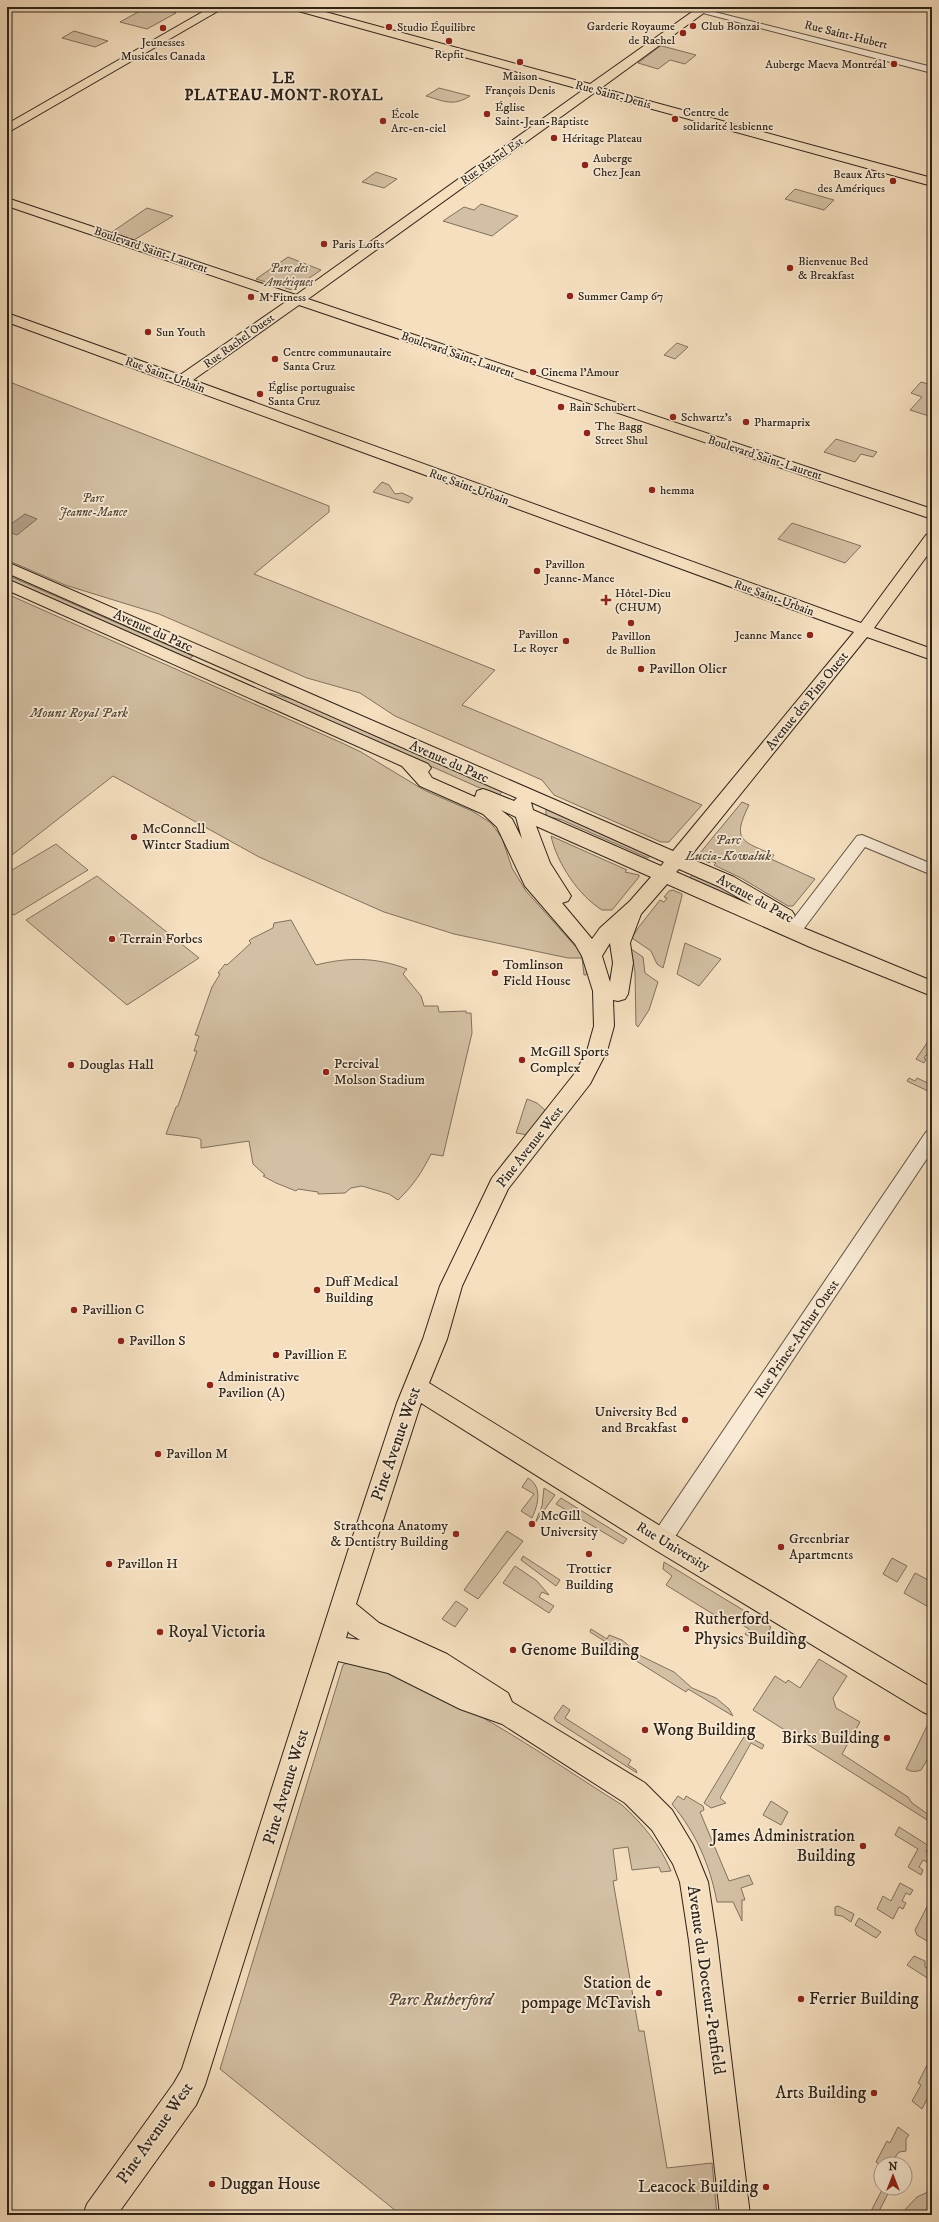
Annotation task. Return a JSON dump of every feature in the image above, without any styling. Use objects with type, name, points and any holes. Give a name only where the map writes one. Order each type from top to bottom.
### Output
[{"type":"main road","points":[[7,129],[219,7]]},
{"type":"main road","name":"Rue Saint-Denis","points":[[295,7],[932,182]]},
{"type":"main road","name":"Rue Rachel Est","points":[[296,300],[704,9]]},
{"type":"main road","name":"Boulevard Saint-Laurent","points":[[7,202],[932,514]]},
{"type":"main road","name":"Rue Rachel Ouest","points":[[181,380],[191,376],[296,300]]},
{"type":"main road","name":"Rue Saint-Urbain","points":[[7,317],[932,655]]},
{"type":"main road","name":"Avenue des Pins Ouest","points":[[677,860],[864,631],[932,538]]},
{"type":"main road","name":"Avenue du Parc","points":[[7,567],[520,793],[536,798],[727,882],[796,927]]},
{"type":"main road","name":"Avenue du Parc","points":[[7,584],[664,875],[796,927],[932,989]]},
{"type":"main road","name":"Pine Avenue West","points":[[408,762],[426,782],[488,810],[505,823],[532,881],[582,939],[596,948],[614,972],[618,994]]},
{"type":"main road","name":"Pine Avenue West","points":[[98,2215],[185,2094],[195,2075],[342,1608],[415,1388],[435,1339],[451,1286],[498,1188],[507,1173],[577,1088],[597,1051],[604,1026],[605,1009],[596,948],[586,923],[558,892],[543,870],[533,849],[520,793]]},
{"type":"main road","name":"Pine Avenue West","points":[[596,948],[607,932],[637,906],[677,860]]},
{"type":"main road","name":"Pine Avenue West","points":[[435,1339],[464,1290],[512,1188],[586,1098],[604,1072],[617,1034],[618,994],[623,963],[620,941],[637,906]]},
{"type":"main road","name":"Rue University","points":[[415,1388],[661,1540],[932,1703]]},
{"type":"main road","name":"Avenue du Docteur-Penfield","points":[[342,1608],[358,1624],[370,1632],[438,1663],[486,1692],[500,1702],[508,1713],[609,1776],[650,1806],[662,1820],[683,1855],[694,1882],[703,1941],[735,2215]]},
{"type":"main road","name":"Avenue du Docteur-Penfield","points":[[330,1648],[355,1651],[390,1661],[490,1710],[508,1713]]},
{"type":"street","name":"Rue Saint-Hubert","points":[[684,7],[704,9],[932,70]]},
{"type":"street","points":[[796,927],[862,840],[932,870]]},
{"type":"street","name":"Rue Prince-Arthur Ouest","points":[[661,1540],[932,1138]]},
{"type":"green space","points":[[147,7],[154,7],[176,13],[147,29],[120,22]]},
{"type":"green space","points":[[74,31],[108,41],[95,47],[62,38]]},
{"type":"green space","points":[[660,46],[696,55],[685,64],[670,60],[658,69],[638,63]]},
{"type":"green space","points":[[439,88],[470,96],[458,101],[448,102],[426,96]]},
{"type":"green space","points":[[376,172],[397,179],[384,188],[362,182]]},
{"type":"green space","points":[[795,189],[834,200],[824,210],[785,199]]},
{"type":"green space","points":[[481,204],[518,216],[492,236],[443,221],[464,207],[474,210]]},
{"type":"green space","points":[[147,208],[173,216],[134,240],[112,232]]},
{"type":"green space","name":"Parc des Amériques","points":[[288,257],[321,270],[292,290],[256,279]]},
{"type":"green space","points":[[677,343],[688,347],[675,359],[664,355]]},
{"type":"green space","name":"Parc Jeanne-Mance","points":[[7,381],[329,506],[329,512],[254,574],[495,670],[462,705],[702,805],[669,842],[661,842],[554,795],[542,780],[395,716],[360,693],[307,678],[159,614],[65,585],[7,560]]},
{"type":"green space","points":[[921,382],[932,385],[932,414],[929,416],[910,410],[922,397],[911,393]]},
{"type":"green space","points":[[836,439],[877,452],[873,457],[861,454],[855,462],[824,452]]},
{"type":"green space","points":[[382,482],[389,485],[395,494],[402,493],[413,498],[409,503],[373,492]]},
{"type":"green space","points":[[792,523],[861,546],[845,563],[778,539]]},
{"type":"green space","points":[[7,575],[193,656],[189,659],[7,579]]},
{"type":"green space","name":"Mount Royal Park","points":[[7,594],[342,743],[361,752],[424,790],[472,811],[491,823],[502,838],[512,868],[526,891],[585,957],[589,970],[586,975],[584,975],[582,958],[568,958],[454,934],[384,912],[259,857],[113,776],[12,855],[7,862]]},
{"type":"green space","points":[[270,693],[292,699],[502,792],[498,796],[268,694]]},
{"type":"green space","name":"Parc Lucia-Kowaluk","points":[[742,802],[749,805],[741,826],[741,833],[747,843],[774,855],[771,859],[815,879],[793,906],[788,906],[741,878],[714,865],[716,863],[711,861],[709,863],[700,857],[700,853]]},
{"type":"green space","points":[[546,808],[652,854],[648,858],[562,820],[546,816]]},
{"type":"green space","points":[[551,836],[627,870],[625,872],[639,875],[639,877],[612,910],[602,910],[585,896],[570,878],[558,857]]},
{"type":"green space","points":[[56,844],[88,870],[14,915],[7,910],[7,873]]},
{"type":"green space","points":[[694,873],[780,918],[688,880]]},
{"type":"green space","name":"Terrain Forbes","points":[[97,876],[199,958],[127,1005],[26,920]]},
{"type":"green space","points":[[673,890],[682,894],[682,896],[663,968],[657,964],[651,951],[632,938],[660,900],[664,902],[667,898],[664,897],[669,891]]},
{"type":"green space","name":"Percival Molson Stadium","points":[[291,920],[316,965],[339,961],[373,960],[396,965],[407,969],[403,974],[421,996],[424,1006],[438,1006],[439,1012],[466,1011],[466,1013],[471,1013],[472,1033],[443,1156],[431,1154],[417,1178],[398,1200],[389,1194],[362,1186],[351,1188],[345,1193],[318,1194],[318,1192],[298,1189],[296,1191],[263,1176],[265,1175],[253,1164],[249,1141],[201,1148],[201,1140],[198,1138],[166,1134],[176,1107],[178,1106],[197,1051],[194,1051],[199,1036],[195,1035],[212,987],[220,974],[218,973],[225,964],[227,965],[251,943],[249,941],[251,939],[273,928],[274,923]]},
{"type":"green space","points":[[685,943],[721,959],[699,986],[677,974]]},
{"type":"green space","points":[[631,949],[643,957],[645,973],[658,982],[649,1010],[638,1027],[636,1025],[635,972]]},
{"type":"green space","points":[[931,1037],[932,1047],[930,1050],[932,1051],[929,1056],[926,1055],[924,1058],[926,1059],[924,1063],[916,1059]]},
{"type":"green space","points":[[909,1078],[915,1081],[917,1078],[932,1085],[932,1093],[907,1081]]},
{"type":"green space","points":[[527,1099],[537,1103],[546,1111],[528,1135],[516,1133]]},
{"type":"green space","points":[[528,1478],[536,1486],[538,1496],[536,1508],[532,1518],[521,1511],[534,1494],[522,1487]]},
{"type":"green space","points":[[544,1488],[555,1495],[535,1523],[542,1506]]},
{"type":"green space","points":[[561,1498],[627,1539],[623,1544],[556,1504]]},
{"type":"green space","points":[[507,1531],[523,1541],[478,1599],[464,1590]]},
{"type":"green space","points":[[523,1556],[560,1580],[556,1586],[521,1560]]},
{"type":"green space","points":[[892,1558],[907,1566],[897,1582],[883,1574]]},
{"type":"green space","points":[[664,1562],[771,1627],[762,1645],[745,1634],[749,1629],[733,1619],[729,1624],[666,1585],[672,1576],[663,1569]]},
{"type":"green space","points":[[515,1566],[537,1581],[549,1595],[542,1592],[539,1597],[554,1606],[549,1613],[503,1583]]},
{"type":"green space","points":[[915,1573],[932,1582],[932,1609],[904,1593]]},
{"type":"green space","points":[[456,1601],[468,1609],[455,1627],[442,1619]]},
{"type":"green space","points":[[591,1629],[607,1639],[609,1635],[622,1640],[641,1656],[674,1672],[692,1688],[716,1698],[729,1709],[733,1716],[688,1689],[686,1692],[590,1632]]},
{"type":"green space","points":[[819,1659],[847,1676],[833,1698],[836,1708],[860,1722],[842,1754],[908,1797],[912,1803],[932,1817],[932,1823],[753,1710],[775,1676],[786,1683],[788,1680],[800,1688]]},
{"type":"green space","name":"Parc Rutherford","points":[[350,1661],[387,1672],[423,1687],[491,1722],[622,1805],[644,1827],[662,1852],[671,1871],[661,1872],[659,1867],[632,1870],[628,1847],[613,1849],[617,1880],[613,1881],[639,2031],[644,2031],[667,2168],[712,2163],[717,2215],[401,2215],[220,2069],[343,1665]]},
{"type":"green space","points":[[563,1705],[570,1710],[565,1718],[631,1760],[628,1765],[636,1770],[637,1773],[556,1721],[554,1718]]},
{"type":"green space","points":[[928,1724],[932,1727],[932,1752],[921,1770],[908,1770],[906,1769]]},
{"type":"green space","points":[[745,1735],[764,1745],[762,1749],[751,1743],[720,1798],[726,1803],[711,1808],[704,1803]]},
{"type":"green space","points":[[678,1796],[684,1800],[686,1796],[703,1806],[704,1810],[700,1812],[729,1881],[749,1875],[753,1884],[741,1888],[745,1900],[742,1900],[742,1921],[733,1902],[717,1902],[706,1862],[701,1850],[688,1826],[672,1804]]},
{"type":"green space","points":[[771,1801],[788,1812],[781,1825],[763,1815]]},
{"type":"green space","points":[[899,1827],[929,1846],[926,1852],[931,1855],[927,1862],[923,1860],[919,1867],[923,1870],[921,1875],[908,1867],[918,1849],[895,1835]]},
{"type":"green space","points":[[900,1883],[913,1890],[910,1895],[906,1893],[902,1901],[906,1903],[903,1909],[899,1907],[893,1919],[877,1909],[883,1896],[891,1901]]},
{"type":"green space","points":[[932,1897],[932,1944],[917,1935],[915,1930]]},
{"type":"green space","points":[[838,1906],[854,1914],[851,1922],[842,1916],[835,1915],[835,1907]]},
{"type":"green space","points":[[859,1918],[881,1932],[876,1938],[855,1925]]},
{"type":"green space","points":[[914,1956],[925,1961],[925,1967],[932,1971],[932,1981],[907,1965]]},
{"type":"green space","points":[[927,2065],[932,2068],[932,2089],[922,2109],[912,2101],[921,2085],[918,2083]]},
{"type":"green space","points":[[898,2127],[909,2135],[906,2139],[906,2151],[899,2152],[896,2156],[879,2156],[887,2141],[890,2143]]},
{"type":"green space","points":[[932,2190],[932,2215],[900,2215],[917,2197]]},
{"type":"green space","points":[[879,2196],[887,2196],[877,2215],[869,2215]]},
{"type":"shaded area","points":[[25,514],[37,519],[17,535],[7,531],[7,527]]},
{"type":"place","name":"Club Bonzai","points":[[693,26]]},
{"type":"place","name":"Studio Équilibre","points":[[389,27]]},
{"type":"place","name":"Jeunesses Musicales Canada","points":[[163,28]]},
{"type":"place","name":"Garderie Royaume de Rachel","points":[[683,33]]},
{"type":"place","name":"Repfit","points":[[449,41]]},
{"type":"place","name":"Maison François Denis","points":[[520,62]]},
{"type":"place","name":"Auberge Maeva Montréal","points":[[894,64]]},
{"type":"place","name":"Église Saint-Jean-Baptiste","points":[[487,114]]},
{"type":"place","name":"Centre de solidarité lesbienne","points":[[675,119]]},
{"type":"place","name":"École Arc-en-ciel","points":[[383,121]]},
{"type":"place","name":"Héritage Plateau","points":[[554,138]]},
{"type":"place","name":"Auberge Chez Jean","points":[[585,165]]},
{"type":"place","name":"Beaux Arts des Amériques","points":[[893,181]]},
{"type":"place","name":"Paris Lofts","points":[[324,244]]},
{"type":"place","name":"Bienvenue Bed & Breakfast","points":[[790,268]]},
{"type":"place","name":"Summer Camp 67","points":[[570,296]]},
{"type":"place","name":"M Fitness","points":[[251,297]]},
{"type":"place","name":"Sun Youth","points":[[148,332]]},
{"type":"place","name":"Centre communautaire Santa Cruz","points":[[275,359]]},
{"type":"place","name":"Cinema l'Amour","points":[[533,372]]},
{"type":"place","name":"Église portuguaise Santa Cruz","points":[[260,394]]},
{"type":"place","name":"Bain Schubert","points":[[561,407]]},
{"type":"place","name":"Schwartz's","points":[[673,417]]},
{"type":"place","name":"Pharmaprix","points":[[746,422]]},
{"type":"place","name":"The Bagg Street Shul","points":[[587,433]]},
{"type":"place","name":"hemma","points":[[652,490]]},
{"type":"place","name":"Pavillon Jeanne-Mance","points":[[537,571]]},
{"type":"place","name":"Hôtel-Dieu (CHUM)","points":[[606,600]]},
{"type":"place","name":"Pavillon de Bullion","points":[[631,623]]},
{"type":"place","name":"Jeanne Mance","points":[[810,635]]},
{"type":"place","name":"Pavillon Le Royer","points":[[566,641]]},
{"type":"place","name":"Pavillon Olier","points":[[641,669]]},
{"type":"place","name":"McConnell Winter Stadium","points":[[134,837]]},
{"type":"place","name":"Terrain Forbes","points":[[112,939]]},
{"type":"place","name":"Tomlinson Field House","points":[[495,973]]},
{"type":"place","name":"McGill Sports Complex","points":[[522,1060]]},
{"type":"place","name":"Douglas Hall","points":[[71,1065]]},
{"type":"place","name":"Percival Molson Stadium","points":[[326,1072]]},
{"type":"place","name":"Duff Medical Building","points":[[317,1290]]},
{"type":"place","name":"Pavillion C","points":[[74,1310]]},
{"type":"place","name":"Pavillon S","points":[[121,1341]]},
{"type":"place","name":"Pavillion E","points":[[276,1355]]},
{"type":"place","name":"Administrative Pavilion (A)","points":[[210,1385]]},
{"type":"place","name":"University Bed and Breakfast","points":[[685,1420]]},
{"type":"place","name":"Pavillon M","points":[[158,1454]]},
{"type":"place","name":"McGill University","points":[[532,1524]]},
{"type":"place","name":"Strathcona Anatomy & Dentistry Building","points":[[456,1534]]},
{"type":"place","name":"Greenbriar Apartments","points":[[781,1547]]},
{"type":"place","name":"Trottier Building","points":[[589,1554]]},
{"type":"place","name":"Pavillon H","points":[[109,1564]]},
{"type":"place","name":"Rutherford Physics Building","points":[[686,1629]]},
{"type":"place","name":"Royal Victoria","points":[[160,1632]]},
{"type":"place","name":"Genome Building","points":[[513,1650]]},
{"type":"place","name":"Wong Building","points":[[645,1730]]},
{"type":"place","name":"Birks Building","points":[[887,1738]]},
{"type":"place","name":"James Administration Building","points":[[863,1846]]},
{"type":"place","name":"Station de pompage McTavish","points":[[659,1993]]},
{"type":"place","name":"Ferrier Building","points":[[801,1999]]},
{"type":"place","name":"Arts Building","points":[[874,2093]]},
{"type":"place","name":"Duggan House","points":[[212,2184]]},
{"type":"place","name":"Leacock Building","points":[[766,2187]]},
{"type":"district","name":"LE PLATEAU-MONT-ROYAL","points":[[284,86]]}]
